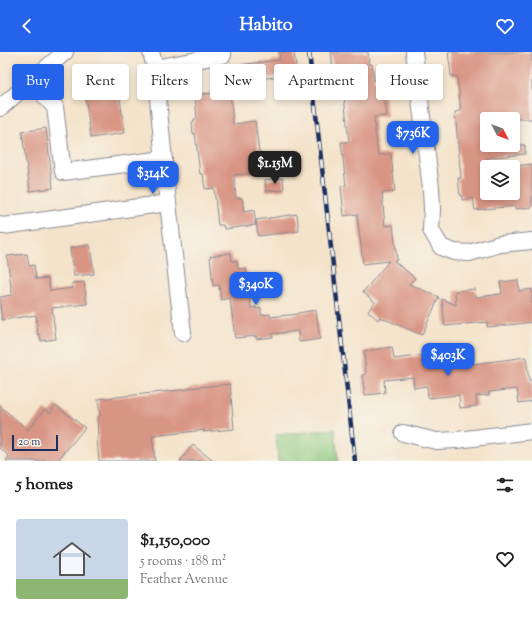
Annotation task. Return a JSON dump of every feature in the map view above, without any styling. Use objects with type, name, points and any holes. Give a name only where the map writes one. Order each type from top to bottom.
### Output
[{"type":"street","points":[[51,64],[65,52]]},
{"type":"street","points":[[151,52],[154,64]]},
{"type":"street","points":[[414,52],[430,188],[432,210],[431,230],[441,247],[454,252],[469,253],[500,244],[532,241]]},
{"type":"street","points":[[176,64],[223,55]]},
{"type":"street","points":[[0,108],[12,98]]},
{"type":"street","points":[[49,100],[55,107],[63,172],[164,159]]},
{"type":"street","points":[[158,100],[183,332]]},
{"type":"street","points":[[0,225],[3,226],[168,203]]},
{"type":"street","points":[[403,434],[436,441],[532,431]]},
{"type":"green space","points":[[335,429],[338,461],[278,461],[276,435]]},
{"type":"building","points":[[279,52],[294,52],[296,64],[274,64],[274,77],[266,78],[266,64],[246,64],[280,60]]},
{"type":"building","points":[[331,52],[368,52],[369,64],[372,64],[374,81],[376,81],[376,100],[385,100],[387,116],[374,117],[378,155],[391,154],[395,192],[382,193],[385,226],[393,225],[397,260],[394,261],[415,278],[409,284],[439,297],[422,335],[380,317],[378,320],[368,311],[375,302],[363,292],[389,261],[363,264],[357,214],[344,216],[341,186],[346,185],[341,142],[349,142],[344,100],[368,100],[368,64],[332,64]]},
{"type":"building","points":[[448,52],[532,52],[532,119],[520,119],[520,112],[480,112],[480,152],[520,152],[520,145],[525,145],[525,154],[480,160],[480,200],[520,200],[520,165],[532,164],[532,207],[515,209],[515,206],[475,210],[473,198],[462,200],[458,178],[461,178],[455,112],[461,111],[457,76],[451,76]]},
{"type":"building","points":[[210,93],[210,100],[231,100],[233,124],[255,121],[262,172],[234,175],[236,198],[242,198],[244,212],[254,210],[256,225],[224,229],[223,225],[218,225],[214,188],[205,189],[203,174],[200,174],[195,133],[193,134],[192,122],[194,122],[194,119],[197,119],[195,100],[202,100],[202,94]]},
{"type":"building","points":[[86,100],[120,100],[125,133],[91,138]]},
{"type":"building","points":[[46,128],[53,188],[30,191],[22,132]]},
{"type":"building","points":[[283,178],[284,190],[266,191],[265,180]]},
{"type":"building","points":[[297,214],[299,231],[258,236],[256,220]]},
{"type":"building","points":[[90,245],[94,274],[74,276],[70,248]]},
{"type":"building","points":[[231,253],[232,261],[237,261],[238,269],[246,268],[251,308],[261,308],[261,315],[270,314],[270,317],[298,314],[316,310],[320,339],[299,342],[298,331],[272,334],[273,337],[256,339],[256,336],[235,338],[230,298],[221,300],[219,285],[213,286],[210,256]]},
{"type":"building","points":[[27,254],[29,266],[34,265],[36,279],[48,278],[50,291],[73,288],[72,283],[84,282],[87,304],[52,308],[56,339],[41,341],[40,334],[38,335],[36,315],[2,320],[0,297],[12,295],[7,256]]},
{"type":"building","points":[[518,280],[519,291],[532,289],[532,322],[487,327],[487,322],[445,326],[442,299],[456,305],[455,291],[475,289],[476,297],[502,294],[500,282]]},
{"type":"building","points":[[392,347],[394,359],[426,355],[427,364],[450,363],[450,367],[526,357],[529,381],[532,381],[532,401],[519,403],[517,389],[489,392],[489,395],[476,396],[477,406],[460,408],[459,395],[428,398],[427,386],[414,388],[413,377],[384,380],[385,393],[365,395],[362,375],[366,374],[364,351]]},
{"type":"building","points":[[230,384],[234,429],[203,432],[205,430],[152,436],[155,461],[99,461],[97,417],[100,416],[98,399]]},
{"type":"building","points":[[56,405],[85,428],[57,461],[6,461],[9,456],[0,448],[0,406],[28,430],[45,409],[50,413]]},
{"type":"building","points":[[193,445],[213,461],[180,461]]},
{"type":"railway","points":[[309,52],[355,461]]}]
